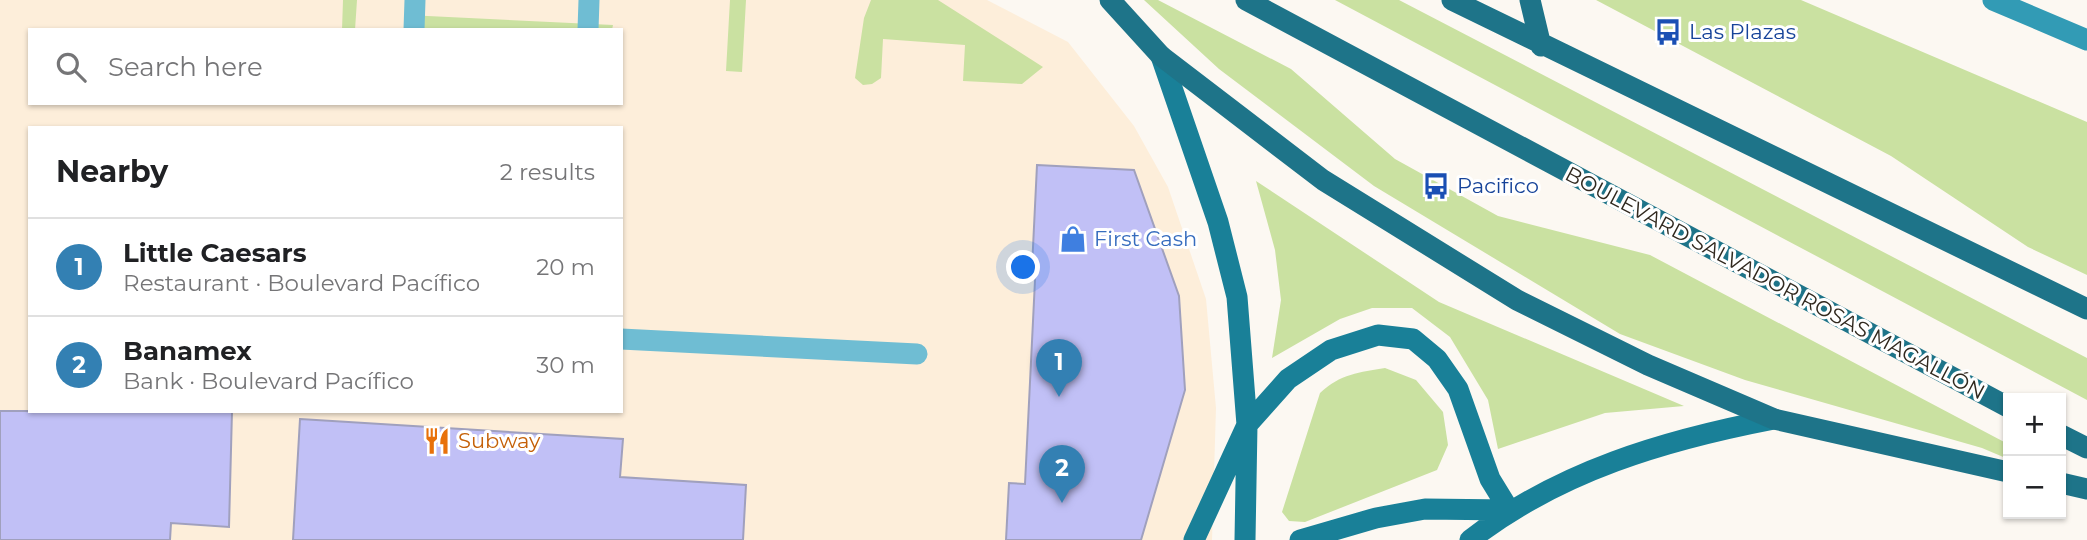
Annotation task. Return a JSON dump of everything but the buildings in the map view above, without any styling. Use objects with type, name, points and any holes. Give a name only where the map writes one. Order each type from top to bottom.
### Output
[{"type":"highway","points":[[1110,0],[1161,55],[1323,180],[1517,300],[1648,365],[1774,419],[2003,471]]},
{"type":"highway","name":"BOULEVARD SALVADOR ROSAS MAGALLÓN","points":[[1246,0],[2003,404]]},
{"type":"highway","points":[[1451,0],[2087,309]]},
{"type":"highway","points":[[1530,0],[1541,46]]},
{"type":"highway","points":[[2066,438],[2087,449]]},
{"type":"highway","points":[[2066,484],[2087,489]]},
{"type":"main road","points":[[1993,0],[2087,40]]},
{"type":"main road","points":[[1161,55],[1217,222],[1237,297],[1247,425],[1245,540]]},
{"type":"main road","points":[[1194,540],[1247,425],[1288,379],[1331,350],[1378,335],[1413,339],[1437,359],[1458,389],[1490,480],[1508,510]]},
{"type":"main road","points":[[1470,540],[1508,510],[1570,480],[1638,453],[1707,432],[1774,419]]},
{"type":"main road","points":[[1300,540],[1376,518],[1425,509],[1508,510]]},
{"type":"lane","points":[[414,28],[415,0]]},
{"type":"lane","points":[[588,28],[589,0]]},
{"type":"lane","points":[[623,339],[917,354]]},
{"type":"shaded area","points":[[0,0],[987,0],[1068,42],[1134,126],[1168,187],[1206,299],[1216,408],[1212,540],[0,540]]},
{"type":"green space","points":[[343,0],[357,0],[355,28],[342,28]]},
{"type":"green space","points":[[730,0],[746,0],[742,72],[726,71]]},
{"type":"green space","points":[[871,0],[938,0],[1043,67],[1022,84],[963,81],[965,45],[883,39],[881,78],[872,84],[863,85],[855,78],[864,18]]},
{"type":"green space","points":[[1144,0],[1158,0],[1291,69],[1395,159],[1498,216],[1650,255],[2003,441],[2003,457],[1982,448],[1745,380],[1620,334],[1374,186],[1219,69]]},
{"type":"green space","points":[[1335,0],[1399,0],[2087,358],[2087,400]]},
{"type":"green space","points":[[1596,0],[1801,0],[2087,122],[2087,275],[2028,247],[1891,156]]},
{"type":"green space","points":[[407,15],[613,25],[612,28],[406,28]]},
{"type":"green space","points":[[1256,181],[1439,302],[1684,406],[1605,413],[1498,449],[1488,400],[1450,337],[1412,308],[1372,308],[1340,319],[1272,358],[1281,300],[1275,250]]},
{"type":"green space","points":[[1385,368],[1416,380],[1443,412],[1448,445],[1437,470],[1305,522],[1289,521],[1282,512],[1320,393],[1343,378]]},
{"type":"place","name":"Las Plazas","points":[[1668,32]]},
{"type":"place","name":"Pacifico","points":[[1436,186]]},
{"type":"place","name":"First Cash","points":[[1073,239]]},
{"type":"place","name":"Little Caesars","points":[[1059,397]]},
{"type":"place","name":"Subway","points":[[437,441]]},
{"type":"place","name":"Banamex","points":[[1062,503]]}]
